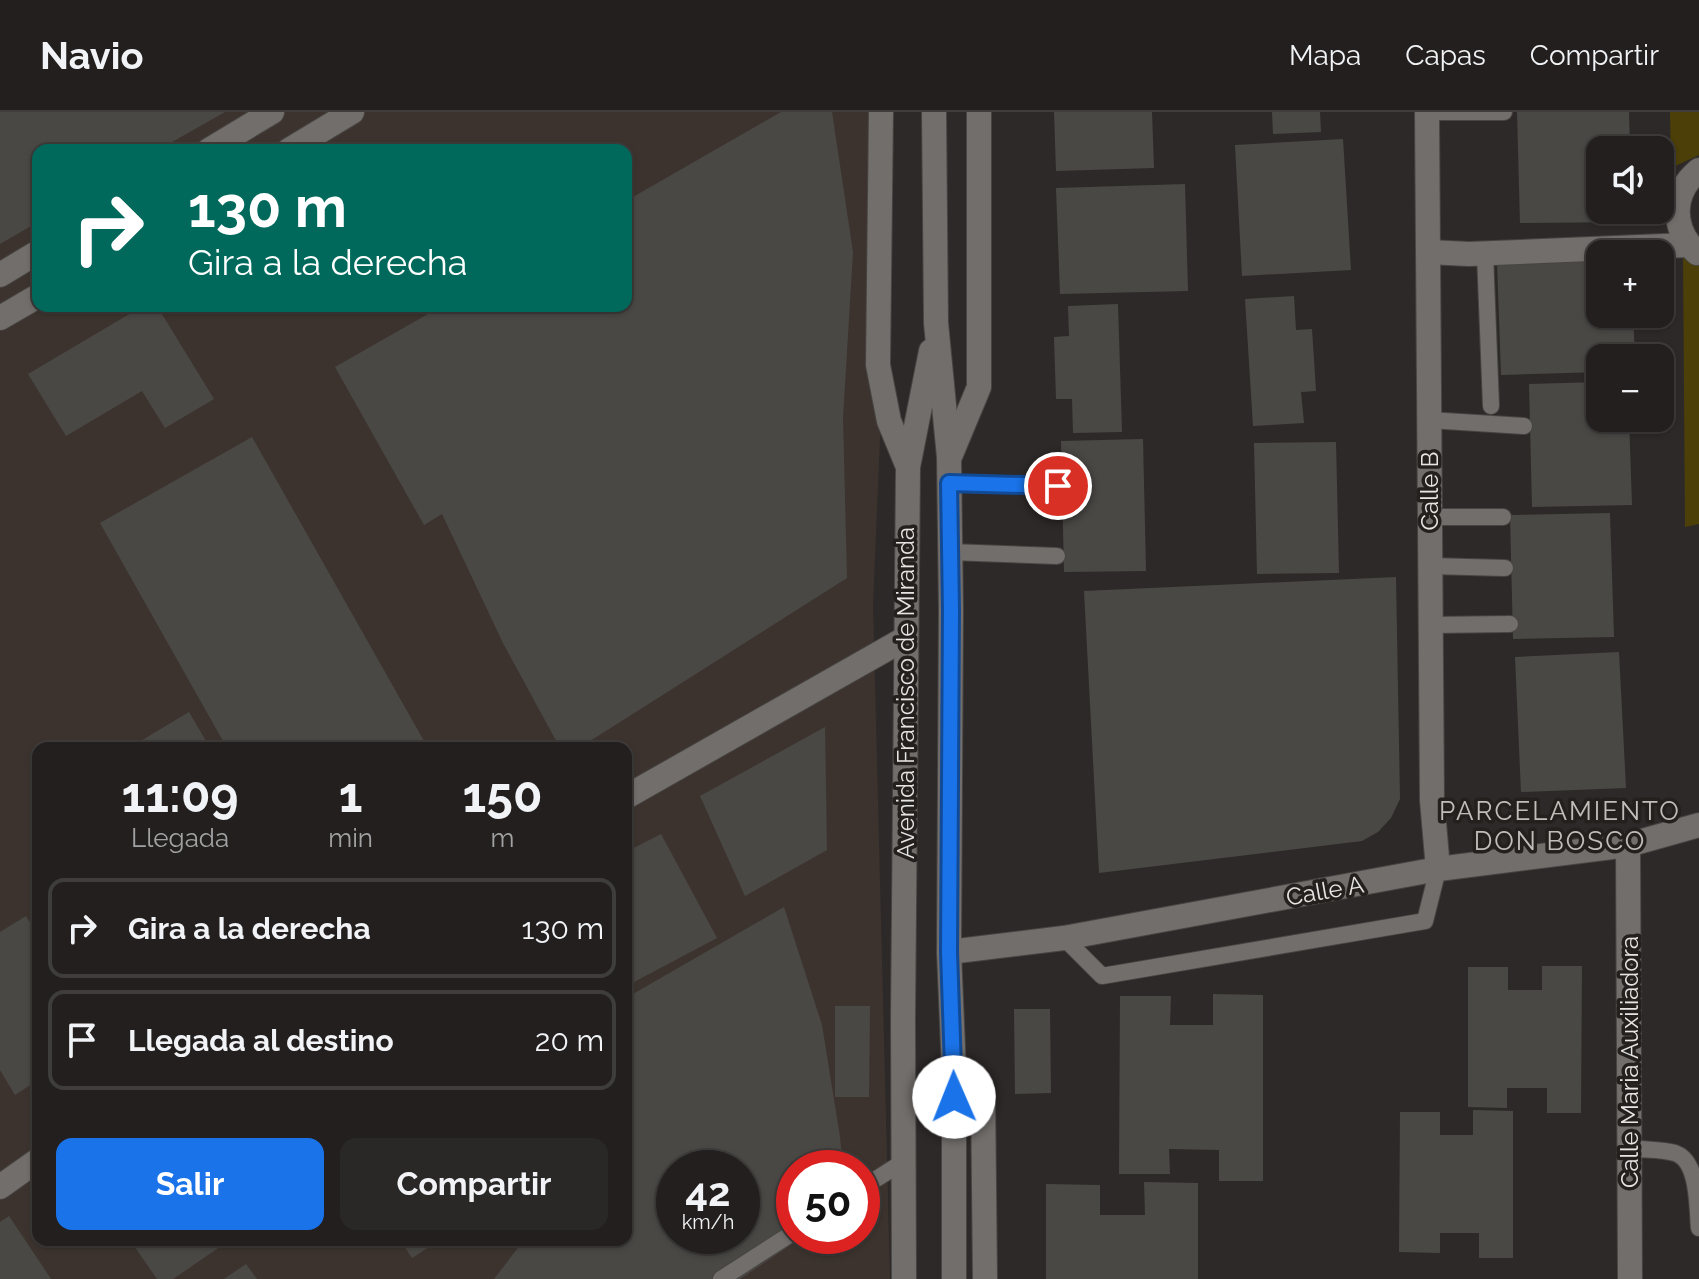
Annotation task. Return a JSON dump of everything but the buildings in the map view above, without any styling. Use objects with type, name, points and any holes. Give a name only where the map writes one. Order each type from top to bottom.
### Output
[{"type":"main road","points":[[219,144],[272,112]]},
{"type":"main road","points":[[299,144],[352,112]]},
{"type":"main road","name":"Avenida Francisco de Miranda","points":[[881,112],[878,365],[889,421],[908,467],[904,1279]]},
{"type":"main road","points":[[934,112],[936,323],[949,471]]},
{"type":"main road","name":"Avenida Francisco de Miranda","points":[[954,1279],[954,1071],[949,952],[949,471],[979,387],[979,112]]},
{"type":"main road","name":"Calle B","points":[[1430,112],[1428,252],[1432,800],[1438,869]]},
{"type":"main road","points":[[1694,250],[1679,227],[1677,212],[1686,183],[1699,170]]},
{"type":"main road","points":[[1428,252],[1485,254],[1694,250]]},
{"type":"main road","points":[[0,275],[32,256]]},
{"type":"main road","points":[[0,318],[32,299]]},
{"type":"main road","points":[[908,467],[936,323]]},
{"type":"main road","points":[[632,794],[906,638]]},
{"type":"main road","name":"Calle A","points":[[949,952],[1064,938],[1438,869],[1628,845],[1699,825]]},
{"type":"main road","name":"Calle Maria Auxiliadora","points":[[1628,845],[1630,1279]]},
{"type":"main road","points":[[954,1071],[983,1093],[985,1279]]},
{"type":"main road","points":[[0,1187],[32,1164]]},
{"type":"lane","points":[[1430,112],[1504,112]]},
{"type":"lane","points":[[1485,254],[1491,406]]},
{"type":"lane","points":[[1429,420],[1524,426]]},
{"type":"lane","points":[[949,471],[1058,486]]},
{"type":"lane","points":[[1430,517],[1503,517]]},
{"type":"lane","points":[[950,552],[1057,556]]},
{"type":"lane","points":[[1431,566],[1505,568]]},
{"type":"lane","points":[[1431,625],[1510,624]]},
{"type":"lane","points":[[1064,938],[1102,976],[1425,921],[1438,869]]},
{"type":"lane","points":[[1630,1148],[1677,1154],[1688,1162],[1695,1179],[1699,1228]]},
{"type":"lane","points":[[880,1177],[903,1162]]},
{"type":"lane","points":[[721,1279],[776,1244]]},
{"type":"shaded area","points":[[0,112],[889,112],[892,154],[873,604],[890,1279],[0,1279]]},
{"type":"shaded area","points":[[1670,112],[1699,112],[1699,155],[1674,167],[1674,136],[1670,136]]},
{"type":"shaded area","points":[[1683,251],[1699,263],[1699,524],[1685,527]]},
{"type":"district","name":"PARCELAMIENTO DON BOSCO","points":[[1560,826]]},
{"type":"route","points":[[954,1097],[949,952],[949,483],[1058,486]]}]
